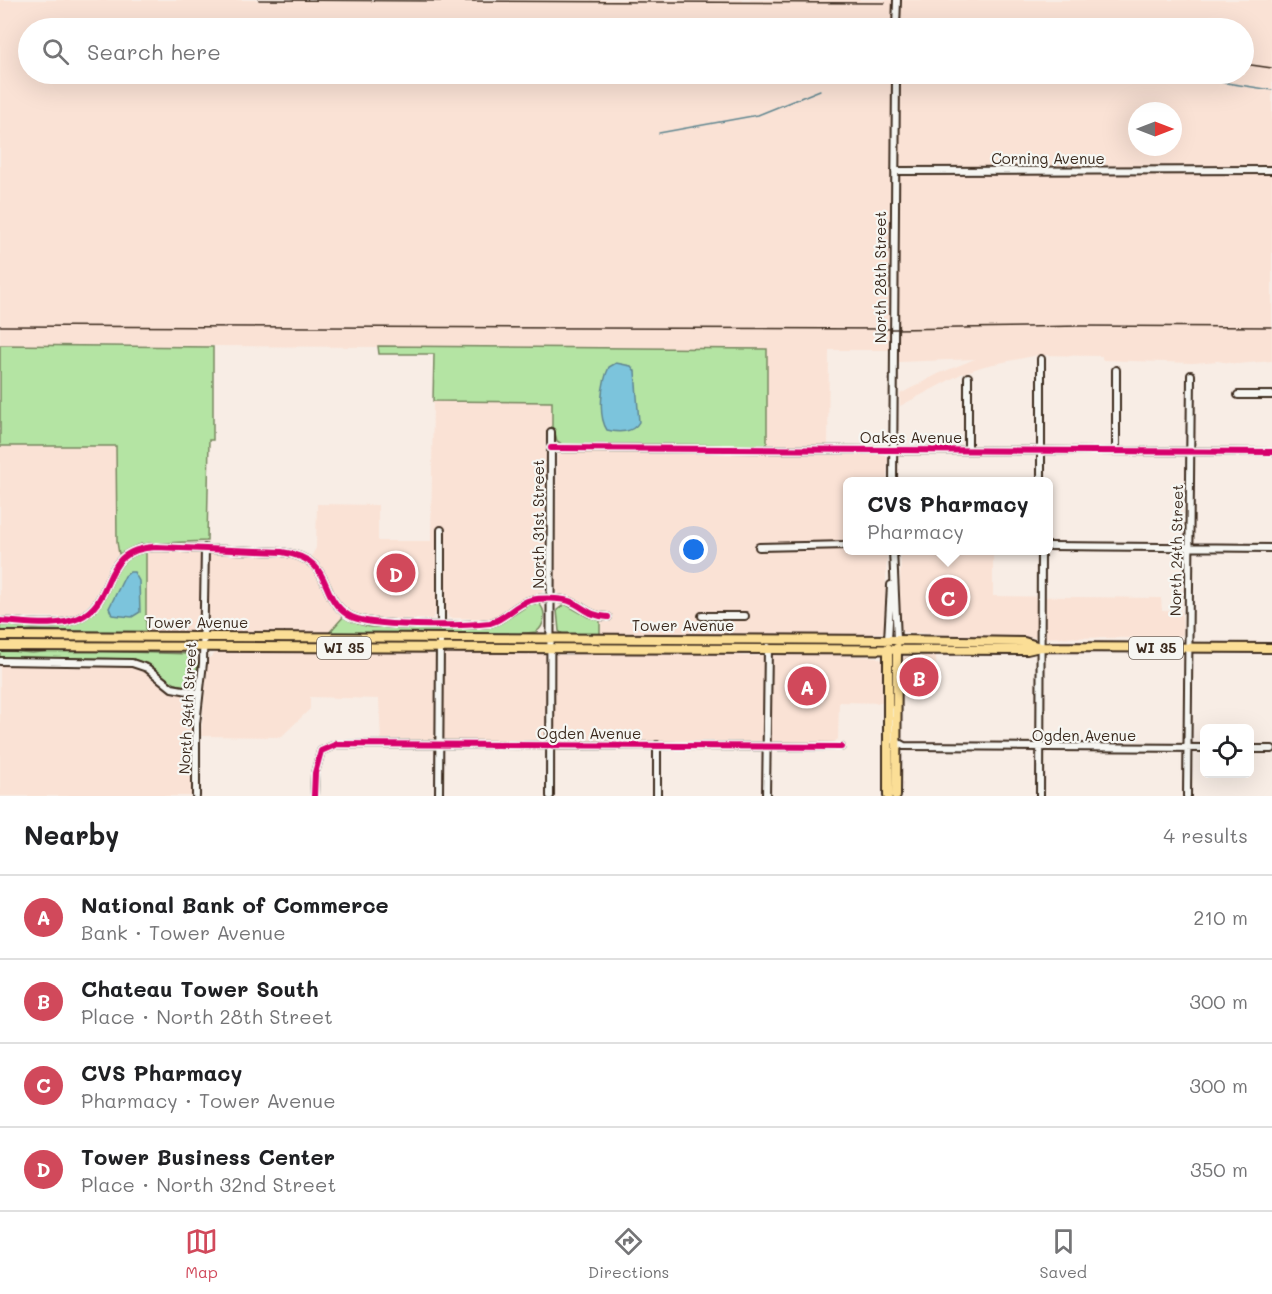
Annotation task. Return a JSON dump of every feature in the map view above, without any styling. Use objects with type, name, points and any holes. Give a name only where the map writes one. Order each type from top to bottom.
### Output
[{"type":"main road","name":"Tower Avenue","points":[[0,636],[897,640],[1024,642],[1040,647]]},
{"type":"main road","points":[[888,640],[893,651],[897,744],[896,796]]},
{"type":"main road","points":[[888,796],[889,705],[893,651],[897,640]]},
{"type":"main road","name":"Tower Avenue","points":[[0,646],[768,651],[1027,650],[1040,647],[1272,648]]},
{"type":"street","points":[[896,18],[897,0]]},
{"type":"street","name":"North 28th Street","points":[[893,477],[896,84]]},
{"type":"street","name":"Corning Avenue","points":[[895,171],[1272,170]]},
{"type":"street","points":[[1041,359],[1041,477]]},
{"type":"street","points":[[1116,370],[1116,452]]},
{"type":"street","name":"North 24th Street","points":[[1188,796],[1191,375]]},
{"type":"street","points":[[968,377],[968,450]]},
{"type":"street","points":[[1238,395],[1272,395]]},
{"type":"street","name":"North 31st Street","points":[[550,796],[551,432]]},
{"type":"street","name":"Oakes Avenue","points":[[551,448],[1272,452]]},
{"type":"street","points":[[441,530],[441,623]]},
{"type":"street","points":[[759,547],[843,545]]},
{"type":"street","points":[[1053,546],[1272,548]]},
{"type":"street","points":[[0,621],[74,620],[96,604],[112,569],[128,553],[144,548],[205,548],[282,552],[302,556],[316,566],[325,577],[338,607],[361,621],[490,623],[504,618],[524,602],[550,599],[569,601],[591,615],[608,616]]},
{"type":"street","name":"North 34th Street","points":[[196,796],[196,724],[203,647],[205,548]]},
{"type":"street","points":[[893,555],[897,640]]},
{"type":"street","points":[[1040,796],[1041,555]]},
{"type":"street","points":[[888,640],[893,576]]},
{"type":"street","points":[[702,616],[745,616]]},
{"type":"street","points":[[439,796],[440,638]]},
{"type":"street","points":[[766,796],[768,640]]},
{"type":"street","points":[[0,661],[132,663],[147,668],[172,688],[199,693]]},
{"type":"street","points":[[889,705],[893,739],[897,744]]},
{"type":"street","name":"Ogden Avenue","points":[[314,796],[315,773],[321,751],[337,744],[841,747]]},
{"type":"street","name":"Ogden Avenue","points":[[897,744],[938,747],[1200,748]]},
{"type":"street","points":[[657,745],[657,796]]},
{"type":"street","points":[[1254,748],[1272,749]]},
{"type":"shaded area","points":[[0,0],[1272,0],[1272,361],[1237,364],[1218,361],[1193,363],[1102,360],[1102,356],[1038,355],[984,366],[961,374],[900,406],[900,394],[938,374],[975,359],[899,362],[898,350],[829,350],[828,453],[884,454],[888,459],[887,477],[843,477],[843,555],[887,555],[884,632],[849,637],[727,634],[600,635],[600,613],[558,594],[555,590],[557,456],[565,453],[600,452],[767,453],[767,349],[0,345]]},
{"type":"shaded area","points":[[433,401],[552,402],[552,433],[546,433],[545,564],[543,590],[540,595],[520,600],[492,618],[449,618],[445,608],[444,541],[438,542],[436,612],[432,619],[366,618],[349,611],[328,634],[220,633],[211,630],[146,633],[146,551],[284,556],[307,564],[316,548],[317,504],[378,505],[378,541],[431,541]]},
{"type":"shaded area","points":[[0,446],[117,446],[119,554],[109,566],[94,599],[78,614],[65,617],[0,617]]},
{"type":"shaded area","points":[[901,555],[993,555],[993,596],[1161,598],[1162,611],[1182,612],[1183,635],[1171,638],[977,637],[902,632],[899,622]]},
{"type":"shaded area","points":[[218,651],[430,652],[434,655],[480,652],[571,655],[587,652],[744,656],[817,654],[876,657],[885,662],[887,703],[839,702],[838,739],[834,742],[381,740],[379,699],[310,697],[310,709],[281,737],[201,736],[208,659]]},
{"type":"shaded area","points":[[936,655],[936,684],[899,684],[902,657]]},
{"type":"shaded area","points":[[0,665],[134,667],[147,673],[169,690],[189,695],[192,699],[192,796],[0,796]]},
{"type":"green space","points":[[0,345],[213,347],[213,440],[209,440],[207,541],[141,544],[119,554],[116,446],[0,446]]},
{"type":"green space","points":[[378,346],[767,349],[767,445],[562,444],[557,441],[555,433],[552,433],[552,402],[433,401],[434,354],[379,354]]},
{"type":"green space","points":[[146,551],[146,633],[33,630],[0,632],[0,624],[57,626],[74,623],[88,616],[97,607],[121,565],[131,557]]},
{"type":"green space","points":[[530,604],[539,604],[544,614],[543,622],[536,632],[506,635],[328,634],[344,616],[358,624],[370,627],[484,627],[501,623]]},
{"type":"green space","points":[[565,604],[588,617],[600,620],[600,635],[563,634],[559,631],[557,610]]},
{"type":"green space","points":[[0,650],[32,653],[60,650],[191,654],[198,664],[194,684],[185,685],[170,681],[133,659],[0,657]]},
{"type":"water","points":[[616,363],[631,366],[635,371],[639,422],[633,428],[620,432],[607,430],[601,407],[606,373],[609,367]]},
{"type":"water","points":[[134,572],[139,581],[140,612],[132,617],[112,615],[109,608],[125,576]]},
{"type":"waterway","points":[[1233,84],[1272,90]]},
{"type":"waterway","points":[[659,133],[758,115],[820,90]]},
{"type":"railway","points":[[259,0],[885,3]]},
{"type":"railway","points":[[1254,65],[1272,68]]},
{"type":"railway","points":[[0,326],[894,329],[1081,326],[1272,327]]},
{"type":"cycle path","points":[[551,448],[1272,452]]},
{"type":"cycle path","points":[[0,621],[51,624],[79,618],[91,610],[100,599],[116,565],[125,556],[137,550],[156,547],[282,552],[299,556],[311,562],[318,570],[338,607],[348,615],[375,622],[439,625],[490,623],[525,602],[545,599],[569,601],[591,613],[608,617]]},
{"type":"cycle path","points":[[314,796],[315,773],[321,751],[337,744],[841,747]]},
{"type":"place","name":"Tower Business Center","points":[[396,573]]},
{"type":"place","name":"CVS Pharmacy","points":[[948,597]]},
{"type":"place","name":"Chateau Tower South","points":[[919,677]]},
{"type":"place","name":"National Bank of Commerce","points":[[807,686]]}]
